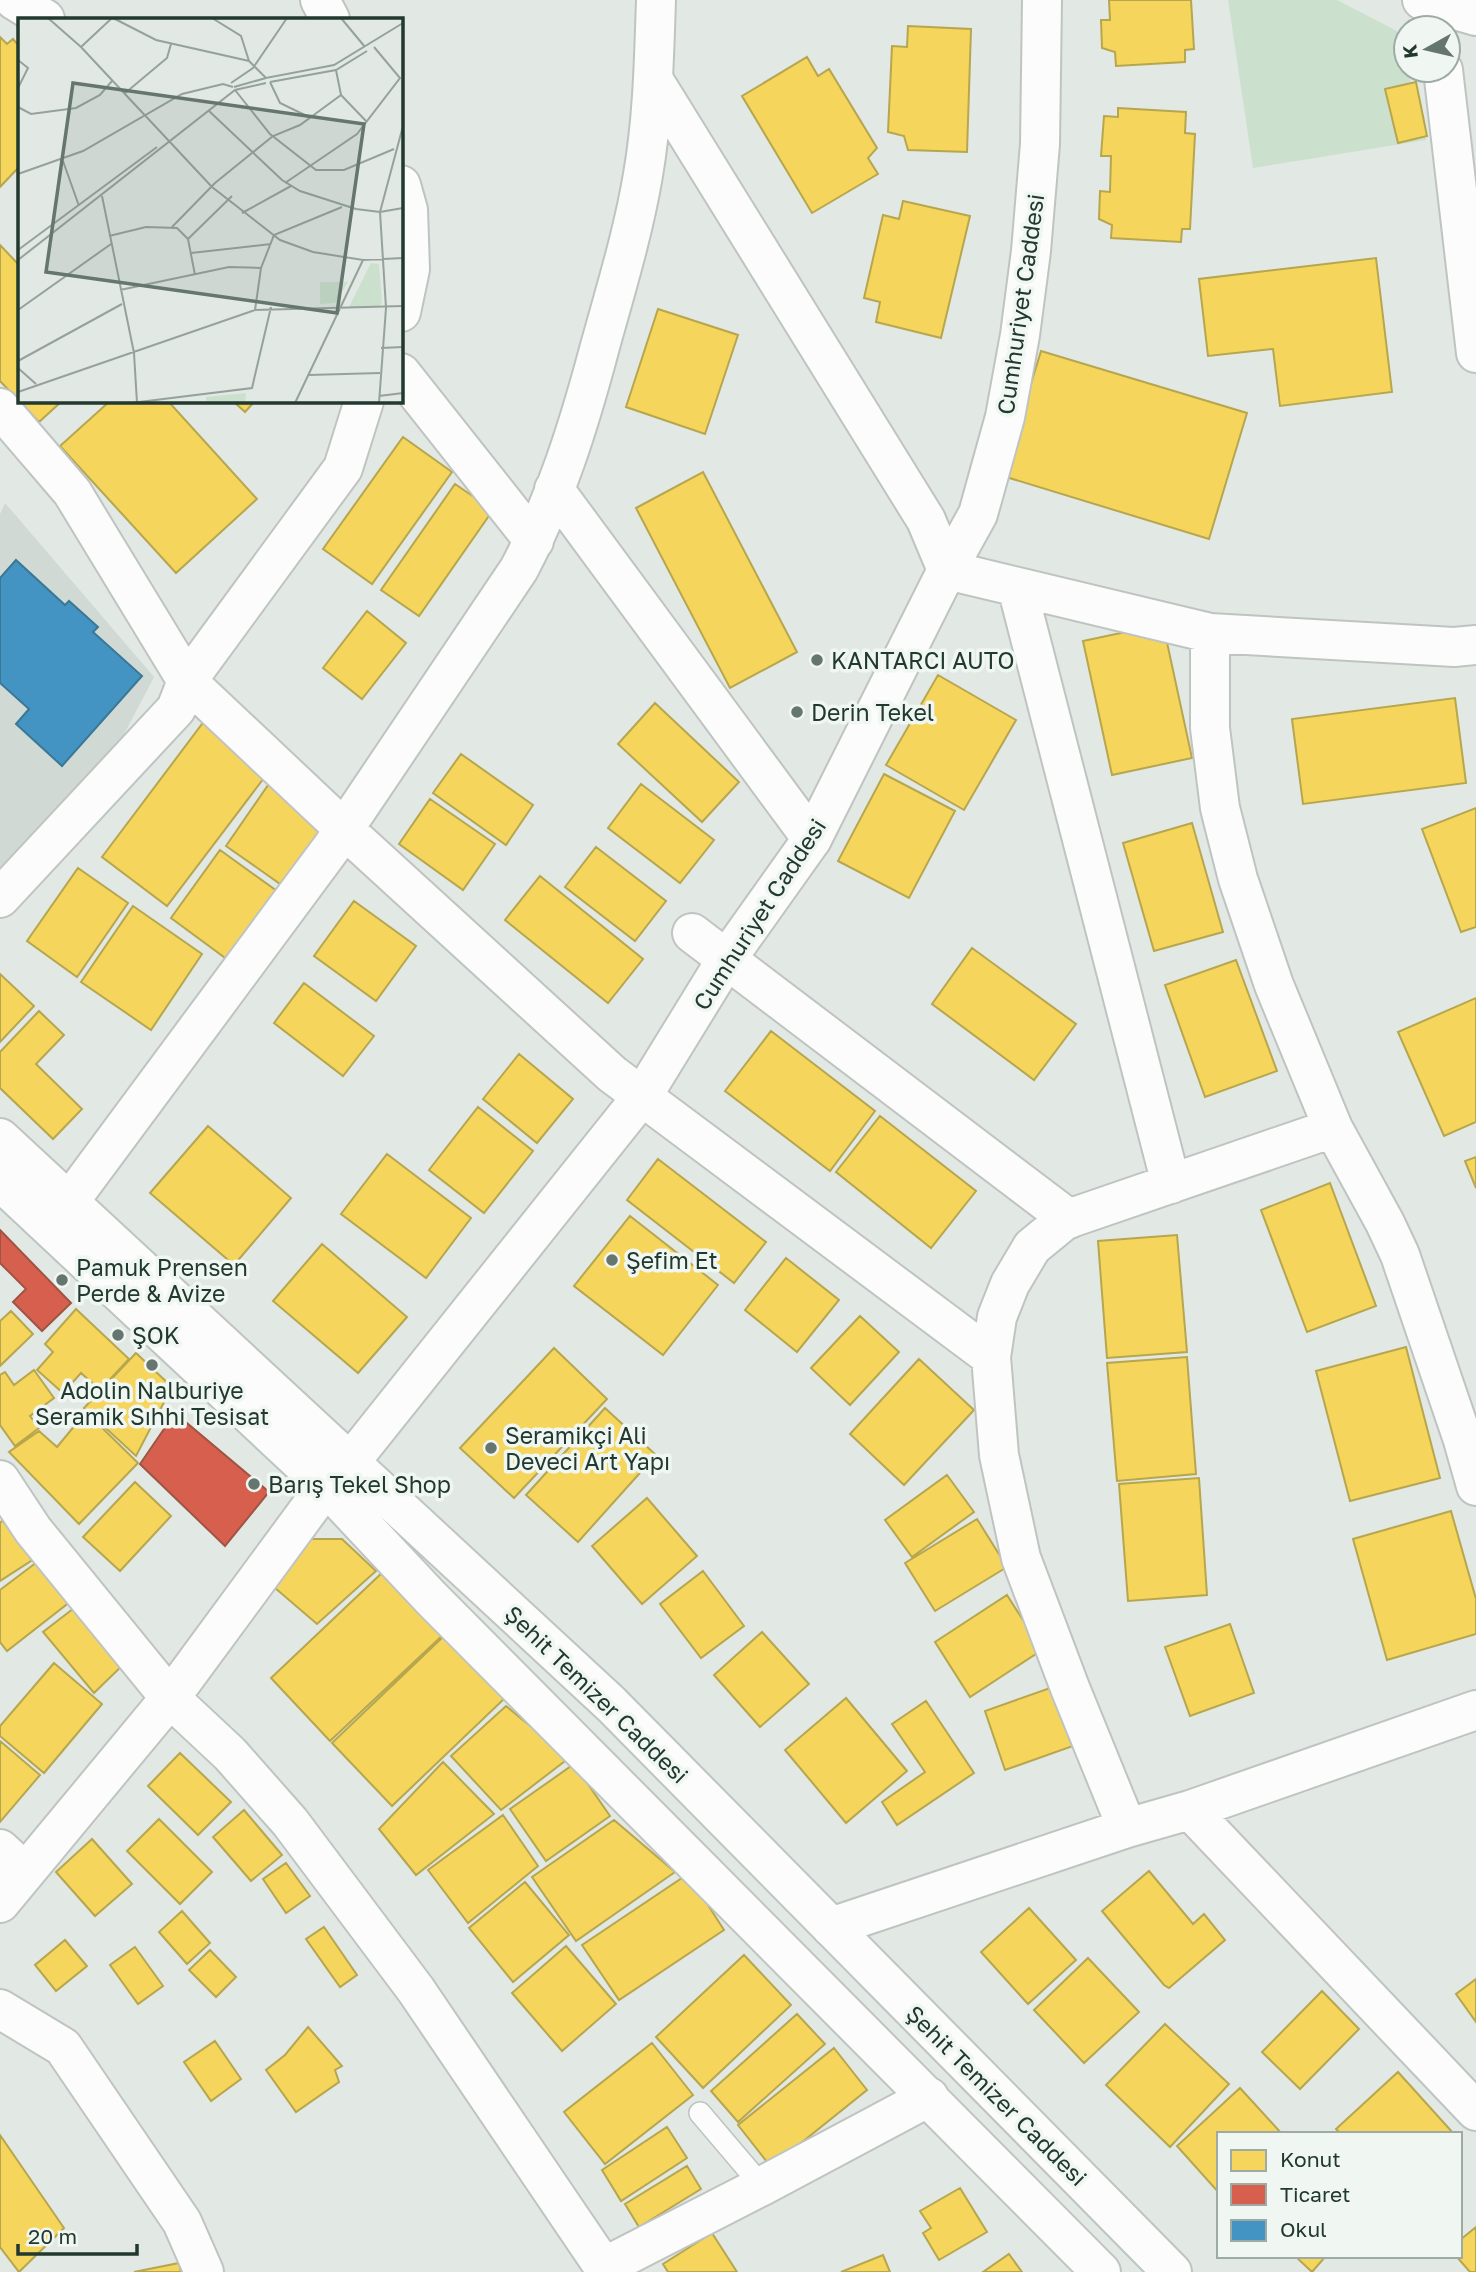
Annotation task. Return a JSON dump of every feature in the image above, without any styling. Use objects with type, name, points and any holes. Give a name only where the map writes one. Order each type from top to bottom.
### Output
[{"type":"street","points":[[14,0],[43,18]]},
{"type":"street","points":[[320,0],[329,18]]},
{"type":"street","points":[[69,1202],[344,829],[519,569],[534,541],[580,419],[622,268],[643,175],[653,79],[656,0]]},
{"type":"street","name":"Cumhuriyet Caddesi","points":[[0,1903],[12,1861],[170,1698],[339,1473],[643,1095],[726,960],[812,839],[947,570],[978,514],[1005,417],[1020,335],[1031,251],[1040,144],[1042,0]]},
{"type":"street","points":[[1433,8],[1476,16]]},
{"type":"street","points":[[653,79],[926,520],[947,570],[1210,633],[1454,648],[1476,645]]},
{"type":"street","points":[[1445,84],[1476,353]]},
{"type":"street","points":[[402,189],[408,210],[410,269],[402,307]]},
{"type":"street","points":[[402,374],[534,541]]},
{"type":"street","points":[[0,898],[176,709],[187,681],[343,468],[364,402]]},
{"type":"street","points":[[3,421],[72,492],[187,681],[612,1074],[990,1357]]},
{"type":"street","points":[[554,489],[812,839]]},
{"type":"street","points":[[1017,587],[1171,1184]]},
{"type":"street","points":[[1210,633],[1210,728],[1220,808],[1237,879],[1275,985],[1332,1128],[1400,1255],[1455,1414],[1476,1486]]},
{"type":"street","points":[[692,933],[1069,1219]]},
{"type":"street","points":[[1127,1828],[1021,1558],[999,1455],[990,1357],[997,1317],[1010,1284],[1032,1247],[1069,1219],[1332,1128]]},
{"type":"street","name":"Şehit Temizer Caddesi","points":[[0,1138],[69,1202],[339,1473],[431,1598],[1101,2272]]},
{"type":"street","name":"Şehit Temizer Caddesi","points":[[0,1181],[611,1704],[1172,2272]]},
{"type":"street","points":[[0,1480],[33,1530],[170,1698],[230,1754],[290,1822],[416,1990],[605,2270],[929,2097]]},
{"type":"street","points":[[831,1927],[1127,1828],[1190,1810],[1476,1710]]},
{"type":"street","points":[[1190,1810],[1476,2111]]},
{"type":"street","points":[[0,2009],[63,2047],[182,2222],[204,2272]]},
{"type":"lane","points":[[700,2113],[762,2186]]},
{"type":"shaded area","points":[[5,503],[154,677],[122,738],[0,869],[0,514]]},
{"type":"green space","points":[[1228,0],[1337,0],[1392,28],[1392,84],[1411,84],[1426,140],[1253,168]]},
{"type":"building: Konut","points":[[1109,0],[1191,0],[1194,49],[1185,50],[1185,62],[1116,66],[1115,52],[1102,48],[1101,20],[1110,20]]},
{"type":"building: Konut","points":[[908,26],[971,29],[967,152],[908,150],[904,136],[888,132],[892,46],[907,47]]},
{"type":"building: Konut","points":[[0,37],[7,44],[13,39],[18,45],[18,168],[0,187]]},
{"type":"building: Konut","points":[[807,57],[818,76],[829,69],[877,148],[868,158],[878,174],[812,213],[742,96]]},
{"type":"building: Konut","points":[[1416,84],[1427,136],[1398,143],[1385,89]]},
{"type":"building: Konut","points":[[1118,108],[1186,112],[1185,133],[1195,134],[1190,229],[1182,229],[1181,242],[1111,238],[1112,225],[1099,219],[1100,191],[1110,192],[1111,156],[1101,156],[1104,116],[1118,117]]},
{"type":"building: Konut","points":[[903,201],[970,216],[941,338],[876,322],[880,302],[864,298],[883,215],[899,219]]},
{"type":"building: Konut","points":[[0,245],[18,264],[18,400],[0,381]]},
{"type":"building: Konut","points":[[1376,258],[1392,392],[1280,406],[1273,349],[1208,356],[1199,279]]},
{"type":"building: Konut","points":[[658,309],[738,335],[705,434],[626,407]]},
{"type":"building: Konut","points":[[1041,351],[1247,413],[1209,539],[1003,476]]},
{"type":"building: Konut","points":[[20,402],[61,402],[39,422]]},
{"type":"building: Konut","points":[[109,402],[169,402],[257,499],[176,573],[60,446]]},
{"type":"building: Konut","points":[[234,402],[254,402],[245,412]]},
{"type":"building: Konut","points":[[403,437],[452,472],[372,584],[323,549]]},
{"type":"building: Konut","points":[[703,472],[797,652],[730,688],[636,508]]},
{"type":"building: Konut","points":[[455,484],[493,510],[419,616],[381,590]]},
{"type":"building: Konut","points":[[367,611],[406,643],[362,699],[323,668]]},
{"type":"building: Konut","points":[[1163,624],[1192,758],[1112,775],[1083,641]]},
{"type":"building: Konut","points":[[938,675],[1016,720],[964,810],[886,765]]},
{"type":"building: Konut","points":[[1455,698],[1466,783],[1303,804],[1292,719]]},
{"type":"building: Konut","points":[[655,703],[739,782],[702,822],[618,744]]},
{"type":"building: Konut","points":[[208,716],[270,770],[167,906],[102,857]]},
{"type":"building: Konut","points":[[461,754],[533,805],[506,845],[433,793]]},
{"type":"building: Konut","points":[[884,774],[955,811],[909,898],[838,861]]},
{"type":"building: Konut","points":[[273,778],[328,822],[283,886],[226,846]]},
{"type":"building: Konut","points":[[641,784],[714,840],[680,883],[608,828]]},
{"type":"building: Konut","points":[[430,799],[495,844],[463,890],[399,844]]},
{"type":"building: Konut","points":[[1476,808],[1476,927],[1461,932],[1422,829]]},
{"type":"building: Konut","points":[[1192,823],[1223,932],[1154,951],[1123,843]]},
{"type":"building: Konut","points":[[596,847],[666,901],[635,941],[565,887]]},
{"type":"building: Konut","points":[[220,850],[277,891],[228,960],[171,918]]},
{"type":"building: Konut","points":[[78,868],[128,903],[77,977],[27,941]]},
{"type":"building: Konut","points":[[540,876],[643,959],[608,1003],[505,920]]},
{"type":"building: Konut","points":[[354,901],[416,946],[376,1001],[314,956]]},
{"type":"building: Konut","points":[[133,906],[202,954],[151,1030],[81,982]]},
{"type":"building: Konut","points":[[972,948],[1076,1024],[1034,1080],[932,1004]]},
{"type":"building: Konut","points":[[1236,960],[1277,1071],[1205,1097],[1165,985]]},
{"type":"building: Konut","points":[[0,974],[34,1006],[0,1042]]},
{"type":"building: Konut","points":[[304,983],[374,1036],[343,1076],[274,1023]]},
{"type":"building: Konut","points":[[1476,998],[1476,1122],[1444,1136],[1398,1032]]},
{"type":"building: Konut","points":[[39,1011],[64,1035],[36,1064],[82,1109],[53,1139],[0,1088],[0,1052]]},
{"type":"building: Konut","points":[[771,1031],[875,1111],[830,1171],[725,1091]]},
{"type":"building: Konut","points":[[519,1054],[573,1099],[537,1143],[483,1099]]},
{"type":"building: Konut","points":[[478,1107],[533,1151],[484,1213],[429,1170]]},
{"type":"building: Konut","points":[[880,1116],[976,1191],[931,1248],[836,1172]]},
{"type":"building: Konut","points":[[208,1126],[291,1198],[234,1265],[150,1193]]},
{"type":"building: Konut","points":[[387,1154],[471,1218],[426,1278],[341,1214]]},
{"type":"building: Konut","points":[[1476,1157],[1476,1188],[1465,1161]]},
{"type":"building: Konut","points":[[658,1159],[766,1242],[734,1283],[627,1200]]},
{"type":"building: Konut","points":[[1330,1183],[1376,1306],[1307,1332],[1261,1210]]},
{"type":"building: Konut","points":[[630,1216],[718,1285],[663,1355],[574,1286]]},
{"type":"building: Konut","points":[[1177,1235],[1187,1352],[1107,1358],[1098,1241]]},
{"type":"building: Konut","points":[[322,1244],[407,1317],[358,1373],[273,1301]]},
{"type":"building: Konut","points":[[786,1258],[839,1300],[797,1352],[745,1310]]},
{"type":"building: Konut","points":[[76,1309],[129,1359],[100,1390],[81,1373],[63,1393],[37,1370],[53,1352],[45,1344]]},
{"type":"building: Konut","points":[[11,1311],[33,1334],[0,1366],[0,1321]]},
{"type":"building: Konut","points":[[860,1316],[899,1352],[850,1405],[811,1368]]},
{"type":"building: Konut","points":[[1406,1347],[1440,1478],[1350,1501],[1316,1371]]},
{"type":"building: Konut","points":[[554,1348],[607,1399],[514,1498],[460,1448]]},
{"type":"building: Konut","points":[[136,1353],[172,1387],[136,1456],[84,1408]]},
{"type":"building: Konut","points":[[1187,1357],[1196,1474],[1117,1481],[1107,1363]]},
{"type":"building: Konut","points":[[919,1359],[974,1410],[904,1485],[850,1434]]},
{"type":"building: Konut","points":[[34,1370],[54,1398],[30,1416],[39,1428],[15,1446],[0,1425],[0,1375],[5,1372],[14,1385]]},
{"type":"building: Konut","points":[[605,1408],[656,1455],[578,1542],[526,1495]]},
{"type":"building: Konut","points":[[86,1412],[138,1463],[79,1524],[9,1452],[39,1431],[57,1447]]},
{"type":"building: Konut","points":[[947,1475],[974,1512],[912,1557],[885,1520]]},
{"type":"building: Konut","points":[[1199,1478],[1207,1595],[1128,1601],[1119,1484]]},
{"type":"building: Konut","points":[[135,1482],[171,1516],[120,1571],[83,1537]]},
{"type":"building: Konut","points":[[647,1498],[697,1556],[642,1604],[592,1546]]},
{"type":"building: Konut","points":[[1451,1511],[1476,1599],[1476,1634],[1387,1660],[1353,1539]]},
{"type":"building: Konut","points":[[977,1519],[1007,1567],[935,1611],[905,1563]]},
{"type":"building: Konut","points":[[3,1521],[34,1559],[0,1581],[0,1522]]},
{"type":"building: Konut","points":[[308,1539],[342,1539],[376,1571],[317,1624],[268,1582]]},
{"type":"building: Konut","points":[[37,1562],[71,1601],[7,1651],[0,1642],[0,1590]]},
{"type":"building: Konut","points":[[385,1570],[445,1633],[330,1741],[271,1678]]},
{"type":"building: Konut","points":[[703,1571],[744,1626],[701,1658],[660,1604]]},
{"type":"building: Konut","points":[[1007,1595],[1042,1650],[970,1697],[935,1642]]},
{"type":"building: Konut","points":[[78,1605],[127,1661],[94,1693],[43,1632]]},
{"type":"building: Konut","points":[[1230,1624],[1254,1693],[1190,1716],[1165,1647]]},
{"type":"building: Konut","points":[[762,1632],[809,1684],[760,1727],[714,1675]]},
{"type":"building: Konut","points":[[446,1634],[506,1697],[392,1806],[332,1743]]},
{"type":"building: Konut","points":[[54,1663],[102,1704],[44,1773],[0,1736],[0,1726]]},
{"type":"building: Konut","points":[[1053,1687],[1073,1746],[1005,1770],[985,1711]]},
{"type":"building: Konut","points":[[846,1698],[907,1771],[846,1823],[785,1750]]},
{"type":"building: Konut","points":[[926,1701],[974,1773],[897,1825],[882,1802],[925,1772],[892,1724]]},
{"type":"building: Konut","points":[[506,1706],[569,1758],[501,1810],[451,1756]]},
{"type":"building: Konut","points":[[0,1741],[40,1775],[0,1822]]},
{"type":"building: Konut","points":[[180,1753],[231,1802],[198,1835],[148,1786]]},
{"type":"building: Konut","points":[[443,1762],[494,1814],[416,1875],[379,1829]]},
{"type":"building: Konut","points":[[574,1764],[610,1816],[546,1861],[510,1809]]},
{"type":"building: Konut","points":[[244,1810],[282,1855],[251,1881],[213,1837]]},
{"type":"building: Konut","points":[[503,1815],[538,1866],[468,1923],[428,1870]]},
{"type":"building: Konut","points":[[159,1819],[212,1872],[180,1904],[127,1851]]},
{"type":"building: Konut","points":[[614,1820],[675,1872],[576,1941],[532,1877]]},
{"type":"building: Konut","points":[[92,1839],[132,1884],[95,1916],[56,1872]]},
{"type":"building: Konut","points":[[286,1863],[310,1896],[286,1913],[263,1879]]},
{"type":"building: Konut","points":[[1149,1871],[1193,1924],[1204,1914],[1225,1940],[1169,1988],[1102,1911]]},
{"type":"building: Konut","points":[[688,1874],[724,1930],[619,2000],[582,1945]]},
{"type":"building: Konut","points":[[525,1882],[569,1935],[513,1982],[469,1928]]},
{"type":"building: Konut","points":[[1029,1908],[1076,1960],[1028,2004],[981,1952]]},
{"type":"building: Konut","points":[[182,1911],[210,1943],[187,1964],[159,1932]]},
{"type":"building: Konut","points":[[324,1927],[357,1975],[340,1987],[306,1939]]},
{"type":"building: Konut","points":[[65,1940],[87,1966],[56,1991],[35,1965]]},
{"type":"building: Konut","points":[[566,1946],[616,2004],[562,2051],[512,1993]]},
{"type":"building: Konut","points":[[135,1947],[163,1986],[138,2004],[110,1965]]},
{"type":"building: Konut","points":[[210,1950],[236,1977],[216,1997],[189,1970]]},
{"type":"building: Konut","points":[[744,1955],[791,2005],[703,2088],[656,2037]]},
{"type":"building: Konut","points":[[1088,1958],[1139,2012],[1084,2063],[1034,2010]]},
{"type":"building: Konut","points":[[1476,1979],[1476,2022],[1456,1994]]},
{"type":"building: Konut","points":[[1322,1991],[1359,2029],[1300,2089],[1262,2052]]},
{"type":"building: Konut","points":[[797,2014],[825,2044],[738,2122],[711,2091]]},
{"type":"building: Konut","points":[[1165,2024],[1229,2084],[1170,2147],[1106,2085]]},
{"type":"building: Konut","points":[[308,2027],[342,2066],[335,2070],[339,2082],[296,2112],[266,2070],[285,2055]]},
{"type":"building: Konut","points":[[215,2041],[241,2079],[211,2101],[184,2062]]},
{"type":"building: Konut","points":[[652,2043],[693,2095],[605,2164],[564,2112]]},
{"type":"building: Konut","points":[[834,2048],[867,2090],[771,2167],[738,2125]]},
{"type":"building: Konut","points":[[1398,2072],[1452,2132],[1339,2132],[1336,2129]]},
{"type":"building: Konut","points":[[1240,2088],[1280,2132],[1217,2132],[1217,2191],[1177,2146]]},
{"type":"building: Konut","points":[[667,2127],[687,2158],[621,2201],[602,2170]]},
{"type":"building: Konut","points":[[0,2135],[64,2228],[19,2272],[0,2247]]},
{"type":"building: Konut","points":[[687,2166],[701,2189],[639,2227],[625,2204]]},
{"type":"building: Konut","points":[[960,2188],[987,2232],[939,2260],[923,2233],[931,2228],[920,2211]]},
{"type":"building: Konut","points":[[1476,2227],[1476,2272],[1470,2272],[1458,2258],[1462,2258],[1462,2238]]},
{"type":"building: Konut","points":[[712,2233],[737,2272],[668,2272],[663,2264]]},
{"type":"building: Konut","points":[[1009,2254],[1022,2272],[983,2272]]},
{"type":"building: Konut","points":[[883,2255],[890,2272],[841,2272]]},
{"type":"building: Konut","points":[[1297,2258],[1324,2258],[1312,2272]]},
{"type":"building: Konut","points":[[179,2263],[181,2272],[134,2272]]},
{"type":"building: Ticaret","points":[[0,1230],[71,1303],[42,1331],[13,1302],[26,1289],[0,1263]]},
{"type":"building: Ticaret","points":[[175,1413],[269,1492],[225,1546],[140,1464]]},
{"type":"building: Okul","points":[[16,560],[65,605],[69,601],[98,627],[93,632],[142,676],[62,766],[16,724],[29,709],[0,683],[0,578]]},
{"type":"place","name":"KANTARCI AUTO","points":[[817,660]]},
{"type":"place","name":"Derin Tekel","points":[[797,712]]},
{"type":"place","name":"Şefim Et","points":[[612,1260]]},
{"type":"place","name":"Pamuk Prensen Perde & Avize","points":[[62,1280]]},
{"type":"place","name":"ŞOK","points":[[118,1335]]},
{"type":"place","name":"Adolin Nalburiye Seramik Sıhhi Tesisat","points":[[152,1365]]},
{"type":"place","name":"Seramikçi Ali Deveci Art Yapı","points":[[491,1448]]},
{"type":"place","name":"Barış Tekel Shop","points":[[254,1484]]}]
